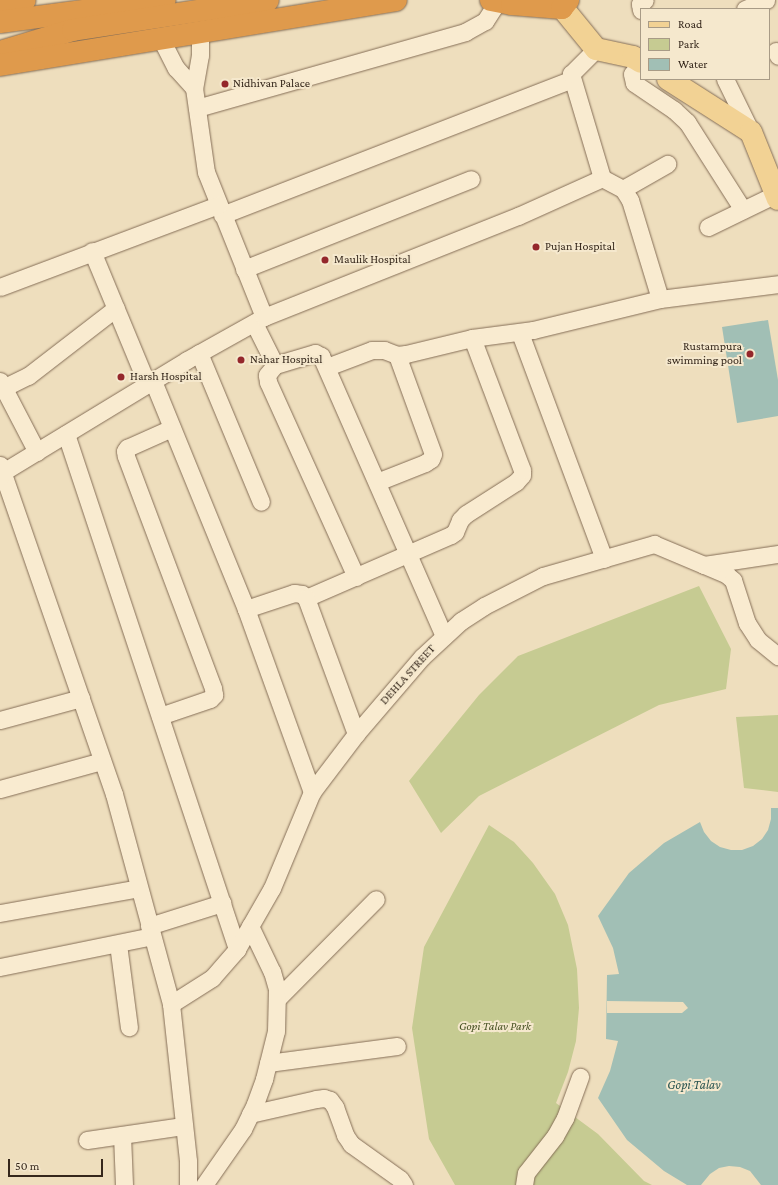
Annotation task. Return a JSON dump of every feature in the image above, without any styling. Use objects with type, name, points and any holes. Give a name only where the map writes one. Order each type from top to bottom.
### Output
[{"type":"highway","points":[[0,5],[25,0]]},
{"type":"highway","points":[[0,52],[72,22],[165,0]]},
{"type":"highway","points":[[0,22],[72,22],[268,0]]},
{"type":"highway","points":[[0,66],[396,0]]},
{"type":"highway","points":[[494,1],[512,4],[562,3]]},
{"type":"main road","points":[[562,3],[596,49],[639,59]]},
{"type":"main road","points":[[670,80],[751,132],[777,197]]},
{"type":"street","points":[[641,8],[640,4],[645,0]]},
{"type":"street","points":[[747,8],[766,0]]},
{"type":"street","points":[[197,108],[466,32],[485,21],[494,1]]},
{"type":"street","points":[[200,32],[200,55],[194,88],[206,172],[244,269],[259,320],[275,365]]},
{"type":"street","points":[[161,39],[176,68],[194,88]]},
{"type":"street","points":[[596,49],[570,74],[602,178],[623,189],[630,200],[660,299]]},
{"type":"street","points":[[639,59],[632,74],[634,83],[674,110],[687,122],[743,210]]},
{"type":"street","points":[[0,287],[92,252],[220,210],[572,79]]},
{"type":"street","points":[[725,80],[751,132]]},
{"type":"street","points":[[623,189],[667,164]]},
{"type":"street","points":[[188,1185],[188,1161],[170,1004],[114,794],[1,472],[37,452],[199,353],[259,320],[511,219],[602,178]]},
{"type":"street","points":[[244,269],[471,179]]},
{"type":"street","points":[[708,227],[743,210],[777,197]]},
{"type":"street","points":[[92,252],[150,383],[172,428],[246,609],[312,792]]},
{"type":"street","points":[[327,367],[372,350],[384,350],[397,355],[472,338],[520,333],[660,299],[778,284]]},
{"type":"street","points":[[37,452],[2,385],[33,372],[116,308]]},
{"type":"street","points":[[520,333],[604,559]]},
{"type":"street","points":[[306,598],[451,536],[455,532],[460,520],[466,514],[516,482],[522,475],[522,470],[472,338]]},
{"type":"street","points":[[199,353],[261,502]]},
{"type":"street","points":[[356,577],[268,382],[267,375],[275,365],[315,353],[322,356],[444,636]]},
{"type":"street","points":[[377,482],[425,463],[433,454],[397,355]]},
{"type":"street","points":[[160,716],[210,699],[214,695],[213,688],[126,456],[127,448],[172,428]]},
{"type":"street","points":[[66,434],[238,949]]},
{"type":"street","name":"DEHLA STREET","points":[[170,1004],[212,978],[238,949],[272,888],[312,792],[356,734],[422,657],[461,621],[484,606],[543,576],[654,544],[727,575],[733,580],[747,623],[758,640],[778,656]]},
{"type":"street","points":[[704,565],[778,554]]},
{"type":"street","points":[[246,609],[294,593],[302,594],[306,598],[356,734]]},
{"type":"street","points":[[0,720],[81,698]]},
{"type":"street","points":[[0,789],[102,761]]},
{"type":"street","points":[[0,913],[139,888]]},
{"type":"street","points":[[278,998],[376,899]]},
{"type":"street","points":[[0,967],[118,944],[222,903]]},
{"type":"street","points":[[204,1185],[243,1129],[264,1079],[276,1031],[278,998],[277,989],[272,972],[250,926]]},
{"type":"street","points":[[118,944],[130,1027]]},
{"type":"street","points":[[268,1063],[397,1046]]},
{"type":"street","points":[[524,1185],[526,1173],[555,1136],[565,1118],[580,1078]]},
{"type":"street","points":[[250,1114],[316,1099],[324,1098],[330,1100],[335,1107],[345,1135],[351,1144],[400,1178],[404,1185]]},
{"type":"street","points":[[87,1140],[183,1126]]},
{"type":"street","points":[[122,1135],[124,1185]]},
{"type":"green space","points":[[699,586],[731,649],[726,689],[659,705],[479,796],[441,833],[409,781],[479,695],[518,656]]},
{"type":"green space","points":[[778,715],[778,792],[744,788],[736,717]]},
{"type":"green space","name":"Gopi Talav Park","points":[[489,825],[514,842],[533,863],[555,894],[568,925],[577,969],[579,1008],[576,1041],[568,1072],[556,1103],[598,1134],[644,1181],[652,1185],[455,1185],[429,1139],[412,1028],[424,947]]},
{"type":"water","name":"Rustampura swimming pool","points":[[768,320],[778,380],[778,416],[737,423],[722,327]]},
{"type":"water","name":"Gopi Talav","points":[[771,808],[778,808],[778,1185],[761,1185],[750,1171],[740,1167],[729,1166],[719,1168],[710,1174],[701,1185],[687,1185],[664,1171],[627,1140],[598,1098],[610,1071],[618,1041],[606,1039],[607,975],[619,974],[613,948],[598,916],[629,873],[664,843],[700,822],[704,832],[711,841],[720,847],[731,850],[742,850],[753,846],[762,839],[768,830],[771,819]]},
{"type":"pier","points":[[607,1001],[683,1002],[688,1008],[682,1013],[607,1013]]},
{"type":"place","name":"Nidhivan Palace","points":[[225,84]]},
{"type":"place","name":"Pujan Hospital","points":[[536,247]]},
{"type":"place","name":"Maulik Hospital","points":[[325,260]]},
{"type":"place","name":"Rustampura swimming pool","points":[[750,354]]},
{"type":"place","name":"Nahar Hospital","points":[[241,360]]},
{"type":"place","name":"Harsh Hospital","points":[[121,377]]}]
